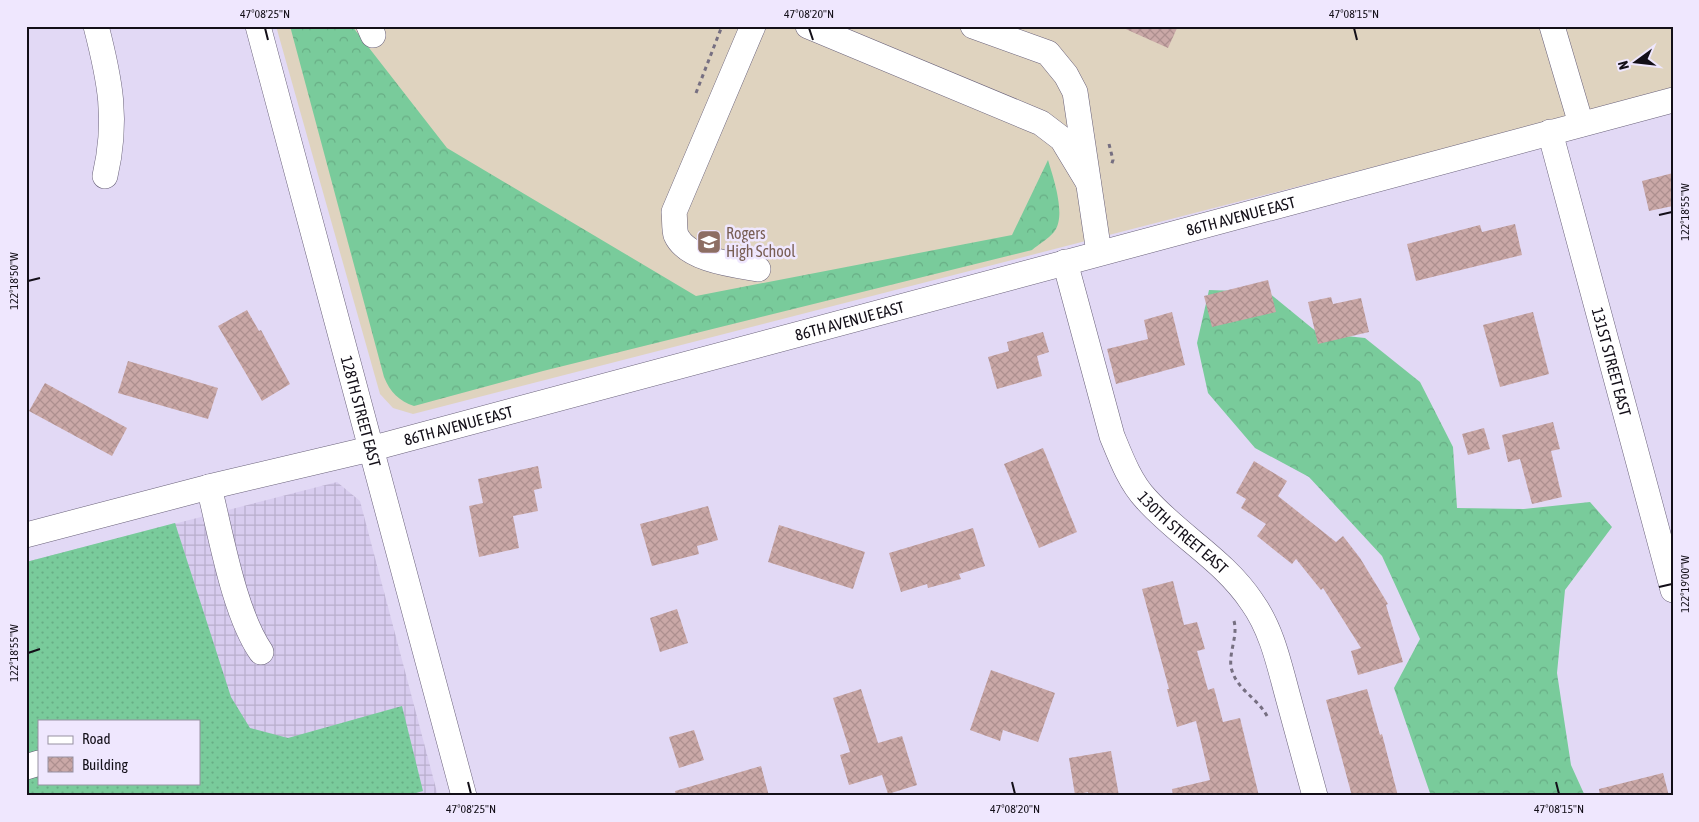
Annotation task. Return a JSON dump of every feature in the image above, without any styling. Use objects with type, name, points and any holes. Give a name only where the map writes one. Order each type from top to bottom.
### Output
[{"type":"street","points":[[96,26],[110,80],[112,104],[111,152],[106,176]]},
{"type":"street","name":"128TH STREET EAST","points":[[258,26],[464,796]]},
{"type":"street","points":[[753,26],[674,212],[676,236],[689,250],[717,262],[758,269]]},
{"type":"street","points":[[808,26],[1041,123],[1062,139],[1088,182]]},
{"type":"street","points":[[973,26],[1048,54],[1066,75],[1075,92],[1099,253]]},
{"type":"street","points":[[1552,26],[1581,124]]},
{"type":"street","name":"86TH AVENUE EAST","points":[[26,535],[209,487],[370,448],[1673,100]]},
{"type":"street","name":"131ST STREET EAST","points":[[1550,132],[1673,590]]},
{"type":"street","name":"130TH STREET EAST","points":[[1065,262],[1112,436],[1120,455],[1145,498],[1212,556],[1252,602],[1266,626],[1276,652],[1314,796]]},
{"type":"street","points":[[209,487],[239,606],[252,639],[261,652]]},
{"type":"street","points":[[26,767],[38,762]]},
{"type":"shaded area","name":"Rogers High School","points":[[276,26],[1673,26],[1673,90],[413,414],[393,408],[380,394]]},
{"type":"shaded area","points":[[337,482],[360,501],[438,796],[26,796],[26,562]]},
{"type":"green space","points":[[290,26],[352,26],[447,148],[696,296],[1012,235],[1048,160],[1058,196],[1058,225],[1052,235],[1032,250],[543,371],[414,406],[396,395],[384,377]]},
{"type":"green space","points":[[1209,290],[1268,292],[1318,333],[1365,338],[1420,382],[1453,447],[1457,508],[1524,509],[1590,502],[1612,527],[1565,590],[1557,673],[1571,765],[1585,796],[1431,796],[1394,688],[1420,639],[1382,556],[1309,477],[1255,448],[1208,393],[1197,343]]},
{"type":"green space","points":[[175,523],[231,697],[250,728],[288,738],[402,706],[423,791],[406,796],[26,796],[26,562]]},
{"type":"building","points":[[1119,26],[1178,26],[1168,48]]},
{"type":"building","points":[[1673,173],[1673,206],[1649,211],[1642,181]]},
{"type":"building","points":[[1515,224],[1522,255],[1416,281],[1407,244],[1480,225],[1482,232]]},
{"type":"building","points":[[1268,280],[1276,312],[1212,327],[1204,296]]},
{"type":"building","points":[[1331,297],[1333,304],[1361,298],[1369,332],[1318,344],[1308,302]]},
{"type":"building","points":[[247,310],[259,331],[261,330],[290,384],[262,401],[218,326]]},
{"type":"building","points":[[1172,312],[1185,365],[1116,384],[1107,349],[1148,339],[1144,320]]},
{"type":"building","points":[[1533,312],[1549,374],[1500,387],[1483,325]]},
{"type":"building","points":[[1043,332],[1049,352],[1037,356],[1042,376],[997,389],[988,357],[1009,351],[1007,342]]},
{"type":"building","points":[[128,361],[218,388],[208,419],[118,393]]},
{"type":"building","points":[[45,383],[127,428],[112,456],[29,411]]},
{"type":"building","points":[[1553,422],[1560,449],[1551,451],[1562,497],[1532,504],[1520,459],[1508,462],[1502,435]]},
{"type":"building","points":[[1484,428],[1490,449],[1468,455],[1462,434]]},
{"type":"building","points":[[1043,448],[1077,532],[1039,548],[1004,464]]},
{"type":"building","points":[[1254,461],[1287,481],[1278,496],[1336,542],[1343,536],[1360,558],[1388,604],[1386,605],[1403,662],[1358,675],[1351,651],[1361,648],[1323,588],[1321,590],[1296,559],[1292,564],[1257,536],[1266,524],[1241,508],[1246,499],[1236,493]]},
{"type":"building","points":[[538,466],[542,488],[534,490],[538,511],[513,516],[519,548],[479,557],[469,506],[483,503],[478,479]]},
{"type":"building","points":[[708,506],[718,540],[697,546],[699,554],[652,566],[640,524]]},
{"type":"building","points":[[779,525],[865,552],[853,589],[768,562]]},
{"type":"building","points":[[973,528],[985,566],[959,574],[961,579],[928,588],[927,584],[901,592],[889,553]]},
{"type":"building","points":[[1173,581],[1184,625],[1197,622],[1205,649],[1197,651],[1208,690],[1214,688],[1223,722],[1240,718],[1259,796],[1173,796],[1172,789],[1210,780],[1196,721],[1177,727],[1167,689],[1169,689],[1142,589]]},
{"type":"building","points":[[677,609],[688,643],[660,652],[650,618]]},
{"type":"building","points":[[991,670],[1055,693],[1038,742],[1003,730],[1000,741],[970,730]]},
{"type":"building","points":[[861,689],[878,743],[902,736],[917,785],[888,794],[882,775],[849,785],[840,755],[850,752],[833,698]]},
{"type":"building","points":[[1367,689],[1380,735],[1382,734],[1398,796],[1352,796],[1326,700]]},
{"type":"building","points":[[694,730],[704,760],[679,768],[669,737]]},
{"type":"building","points":[[1111,751],[1119,796],[1089,796],[1088,792],[1075,795],[1069,758]]},
{"type":"building","points":[[761,766],[769,796],[676,796],[675,791]]},
{"type":"building","points":[[1663,773],[1669,796],[1600,796],[1599,789]]},
{"type":"place","name":"Rogers High School","points":[[709,242]]}]
